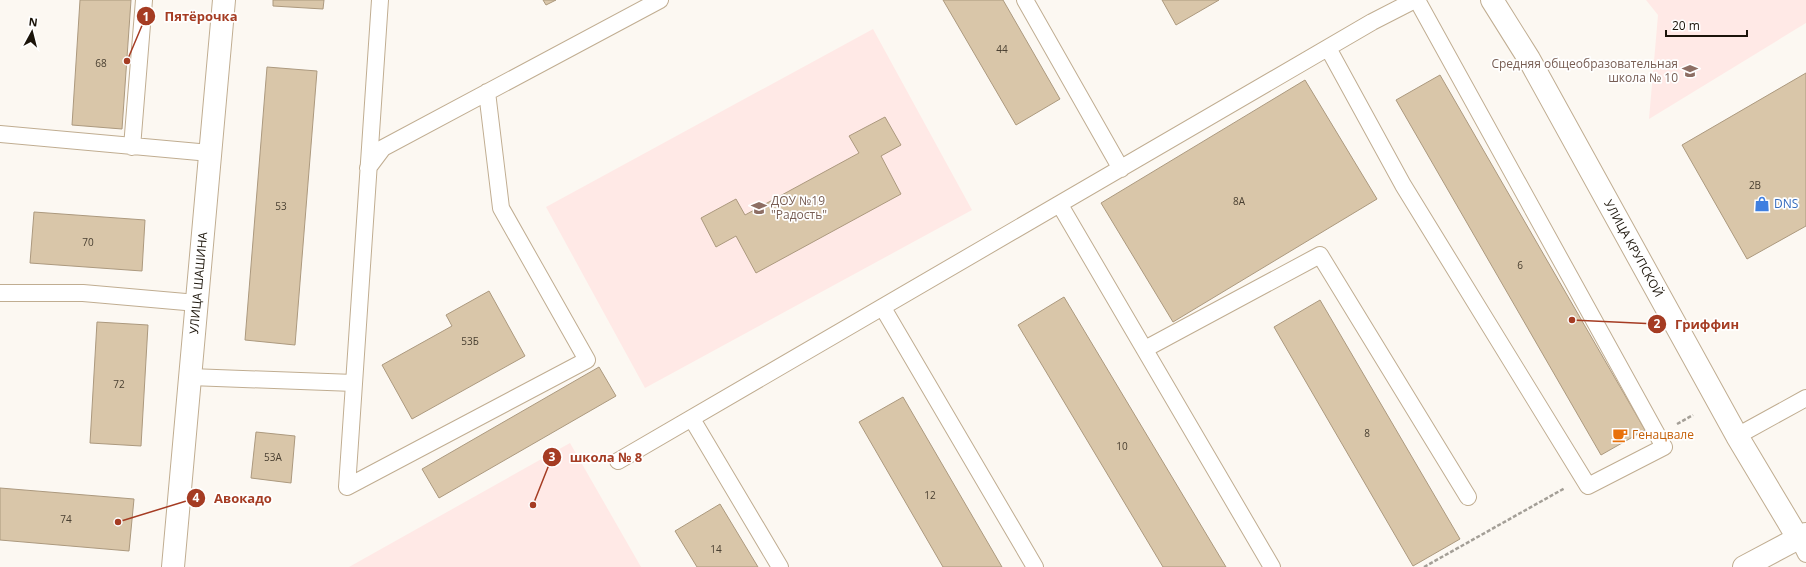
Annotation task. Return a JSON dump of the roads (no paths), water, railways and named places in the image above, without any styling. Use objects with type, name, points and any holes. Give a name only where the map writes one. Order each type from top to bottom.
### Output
[{"type":"main road","name":"УЛИЦА ШАШИНА","points":[[173,567],[224,0]]},
{"type":"main road","name":"УЛИЦА КРУПСКОЙ","points":[[1492,0],[1532,66],[1737,436],[1803,542]]},
{"type":"main road","points":[[1744,567],[1803,542]]},
{"type":"lane","points":[[132,147],[144,0]]},
{"type":"lane","points":[[380,0],[347,487],[587,360],[501,208],[487,92]]},
{"type":"lane","points":[[1025,0],[1121,169]]},
{"type":"lane","points":[[618,461],[1328,48],[1416,0],[1664,447],[1588,486],[1403,185],[1328,48]]},
{"type":"lane","points":[[368,168],[384,148],[657,1]]},
{"type":"lane","points":[[0,134],[210,153]]},
{"type":"lane","points":[[1060,205],[1272,567]]},
{"type":"lane","points":[[1145,349],[1320,255],[1468,497]]},
{"type":"lane","points":[[0,294],[83,294],[197,303]]},
{"type":"lane","points":[[883,308],[1035,567]]},
{"type":"lane","points":[[190,377],[354,383]]},
{"type":"lane","points":[[1737,436],[1806,398]]},
{"type":"lane","points":[[692,419],[780,567]]},
{"type":"place","name":"Пятёрочка","points":[[127,61]]},
{"type":"place","name":"Средняя общеобразовательная школа № 10","points":[[1690,71]]},
{"type":"place","name":"DNS","points":[[1762,204]]},
{"type":"place","name":"ДОУ №19 \"Радость\"","points":[[759,208]]},
{"type":"place","name":"Гриффин","points":[[1572,320]]},
{"type":"place","name":"Генацвале","points":[[1620,435]]},
{"type":"place","name":"школа № 8","points":[[533,505]]},
{"type":"place","name":"Авокадо","points":[[118,522]]}]
